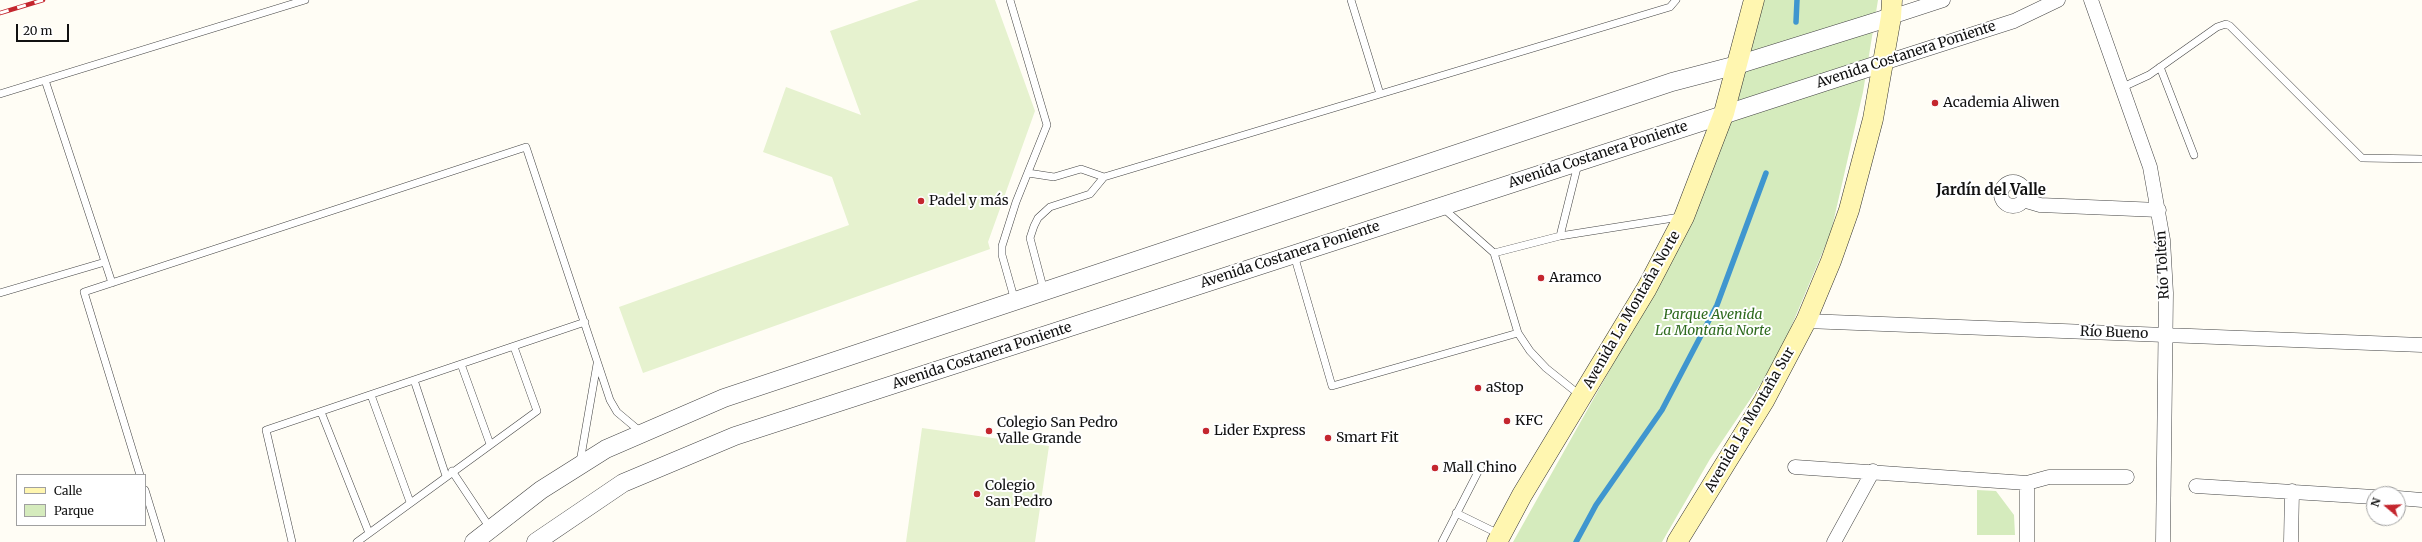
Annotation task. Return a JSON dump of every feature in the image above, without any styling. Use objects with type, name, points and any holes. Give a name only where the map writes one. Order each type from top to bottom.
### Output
[{"type":"main road","name":"Avenida La Montaña Norte","points":[[1499,538],[1522,495],[1647,288],[1684,217],[1724,113],[1754,0]]},
{"type":"main road","name":"Avenida La Montaña Sur","points":[[1677,542],[1764,401],[1806,321],[1831,261],[1849,210],[1872,119],[1892,8]]},
{"type":"street","points":[[474,542],[541,490],[606,449],[724,398],[1672,82],[1737,65],[1892,8],[1943,0]]},
{"type":"street","name":"Avenida Costanera Poniente","points":[[536,542],[623,484],[735,436],[1724,113],[2014,21],[2058,0]]},
{"type":"street","name":"Río Toltén","points":[[2091,0],[2150,167],[2159,210],[2166,270],[2163,542]]},
{"type":"street","points":[[2023,200],[2040,205],[2159,210]]},
{"type":"street","name":"Río Bueno","points":[[1806,321],[2422,345]]},
{"type":"street","points":[[1795,467],[1873,471],[2028,483],[2049,477],[2127,477]]},
{"type":"street","points":[[1834,542],[1873,471]]},
{"type":"street","points":[[2027,542],[2028,483]]},
{"type":"street","points":[[2196,486],[2366,496]]},
{"type":"street","points":[[2291,542],[2292,491]]},
{"type":"street","points":[[2406,499],[2422,500]]},
{"type":"lane","points":[[0,94],[305,0]]},
{"type":"lane","points":[[1010,0],[1046,121],[1046,128],[1005,234],[1002,251],[1015,301]]},
{"type":"lane","points":[[1351,0],[1380,94]]},
{"type":"lane","points":[[1044,291],[1030,238],[1038,218],[1050,207],[1090,194],[1104,177],[1670,7],[1676,0]]},
{"type":"lane","points":[[2123,87],[2149,75],[2216,27],[2221,25],[2230,26],[2362,158],[2422,159]]},
{"type":"lane","points":[[2160,67],[2194,155]]},
{"type":"lane","points":[[45,80],[112,283]]},
{"type":"lane","points":[[140,474],[84,292],[526,147],[610,400],[616,412],[642,433]]},
{"type":"lane","points":[[1560,236],[1579,161]]},
{"type":"lane","points":[[1028,173],[1054,177],[1081,169],[1104,177]]},
{"type":"lane","points":[[1442,206],[1494,253],[1518,334],[1530,351],[1546,368],[1582,397]]},
{"type":"lane","points":[[1494,253],[1560,236],[1684,217]]},
{"type":"lane","points":[[1293,254],[1332,386],[1518,334]]},
{"type":"lane","points":[[0,293],[105,262]]},
{"type":"lane","points":[[292,542],[266,430],[585,322]]},
{"type":"lane","points":[[356,542],[449,473],[537,411],[514,346]]},
{"type":"lane","points":[[580,466],[597,362]]},
{"type":"lane","points":[[461,364],[490,444]]},
{"type":"lane","points":[[414,380],[449,473],[491,528]]},
{"type":"lane","points":[[371,395],[410,502]]},
{"type":"lane","points":[[321,412],[369,533]]},
{"type":"lane","points":[[1442,542],[1480,468]]},
{"type":"lane","points":[[146,493],[161,542]]},
{"type":"lane","points":[[1456,513],[1499,538]]},
{"type":"green space","name":"Padel y más","points":[[919,0],[995,0],[1035,111],[988,242],[990,249],[643,373],[619,307],[849,225],[832,177],[763,152],[786,87],[861,115],[830,31]]},
{"type":"green space","name":"Parque Avenida La Montaña Norte","points":[[1757,0],[1878,0],[1863,92],[1831,232],[1778,358],[1710,459],[1662,542],[1513,542],[1612,366],[1716,143]]},
{"type":"green space","name":"Colegio San Pedro","points":[[922,428],[1049,446],[1035,542],[906,542]]},
{"type":"green space","points":[[1977,490],[1996,491],[2014,515],[2015,535],[1977,535]]},
{"type":"waterway","points":[[1796,22],[1797,0]]},
{"type":"waterway","points":[[1576,542],[1596,505],[1662,410],[1717,305],[1766,173]]},
{"type":"railway","points":[[0,13],[43,0]]},
{"type":"place","name":"Academia Aliwen","points":[[1935,103]]},
{"type":"place","name":"Padel y más","points":[[921,201]]},
{"type":"place","name":"Aramco","points":[[1541,278]]},
{"type":"place","name":"aStop","points":[[1478,388]]},
{"type":"place","name":"KFC","points":[[1507,421]]},
{"type":"place","name":"Colegio San Pedro Valle Grande","points":[[989,431]]},
{"type":"place","name":"Lider Express","points":[[1206,431]]},
{"type":"place","name":"Smart Fit","points":[[1328,438]]},
{"type":"place","name":"Mall Chino","points":[[1435,468]]},
{"type":"place","name":"Colegio San Pedro","points":[[977,494]]},
{"type":"district","name":"Jardín del Valle","points":[[1991,191]]}]
